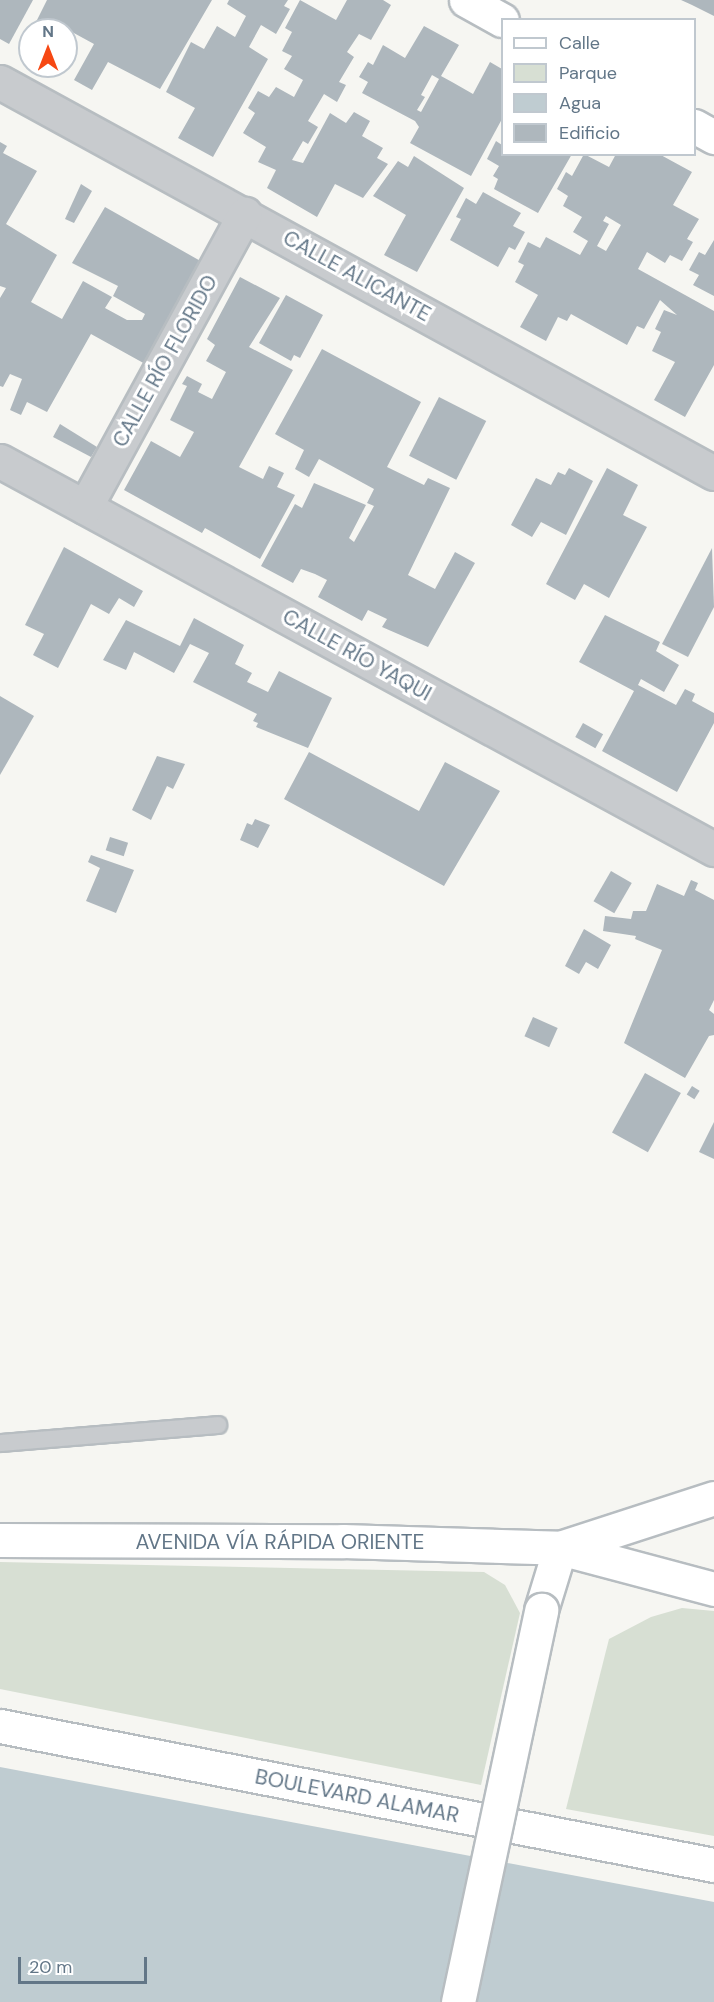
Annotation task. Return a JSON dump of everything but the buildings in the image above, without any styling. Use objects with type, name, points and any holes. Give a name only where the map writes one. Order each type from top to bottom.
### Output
[{"type":"main road","points":[[465,0],[501,19]]},
{"type":"main road","points":[[696,127],[714,137]]},
{"type":"main road","points":[[560,1548],[714,1498]]},
{"type":"main road","name":"AVENIDA VÍA RÁPIDA ORIENTE","points":[[0,1540],[343,1541],[560,1548]]},
{"type":"main road","points":[[560,1548],[714,1589]]},
{"type":"main road","points":[[458,2002],[541,1610],[560,1548]]},
{"type":"main road","name":"BOULEVARD ALAMAR","points":[[0,1726],[714,1865]]},
{"type":"street","name":"CALLE ALICANTE","points":[[0,82],[245,214],[714,473]]},
{"type":"street","name":"CALLE RÍO FLORIDO","points":[[85,507],[245,214]]},
{"type":"street","name":"CALLE RÍO YAQUI","points":[[0,461],[714,849]]},
{"type":"lane","points":[[0,1443],[218,1425]]},
{"type":"green space","points":[[0,1562],[484,1572],[505,1585],[520,1613],[481,1785],[0,1689]]},
{"type":"green space","points":[[682,1608],[714,1611],[714,1836],[566,1809],[609,1639],[651,1617]]},
{"type":"water","points":[[0,1767],[714,1902],[714,2002],[0,2002]]}]
